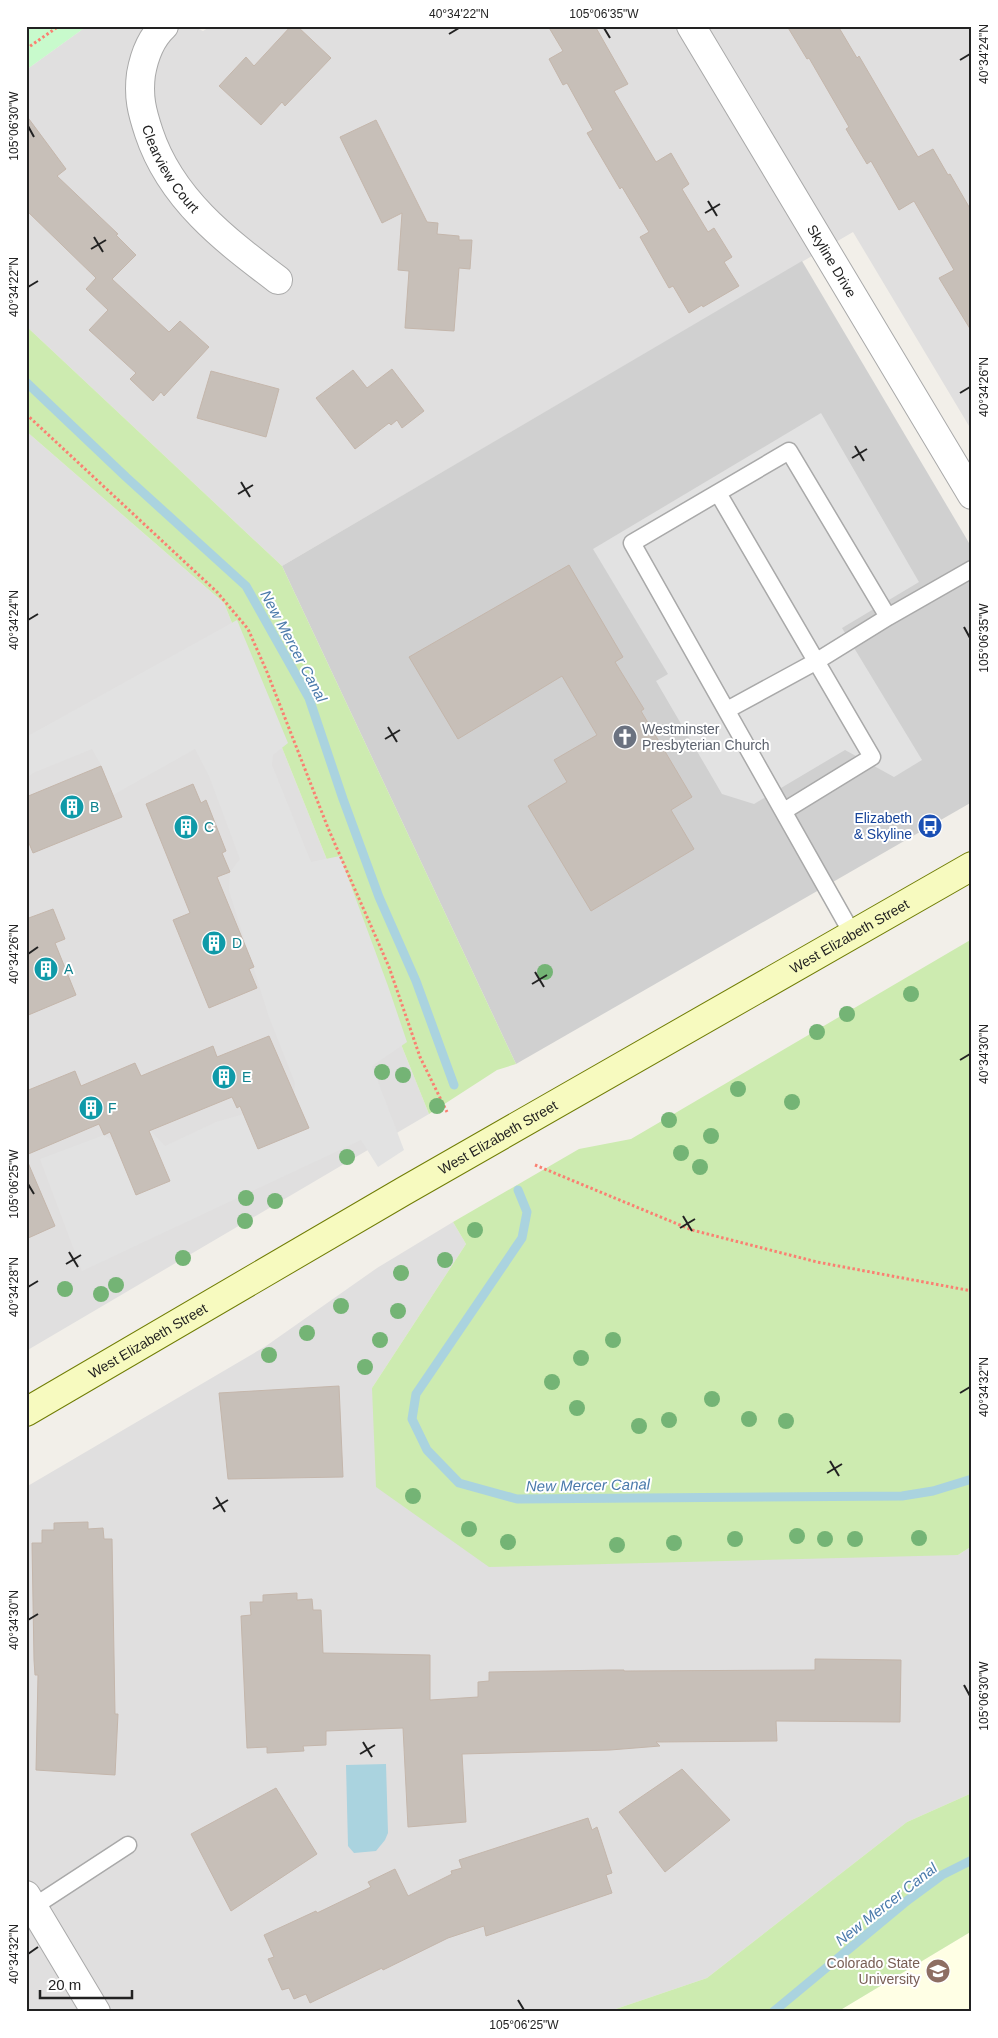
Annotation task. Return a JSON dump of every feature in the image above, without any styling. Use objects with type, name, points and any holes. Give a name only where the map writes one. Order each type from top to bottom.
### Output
[{"type":"main road","name":"West Elizabeth Street","points":[[26,1412],[404,1191],[972,866]]},
{"type":"street","name":"Clearview Court","points":[[164,26],[144,56],[140,83],[140,106],[153,146],[177,189],[201,217],[234,247],[278,280]]},
{"type":"street","name":"Skyline Drive","points":[[691,26],[972,495]]},
{"type":"street","points":[[29,1904],[96,2012]]},
{"type":"lane","points":[[853,935],[632,543],[789,451],[888,617]]},
{"type":"lane","points":[[718,493],[872,757],[784,811]]},
{"type":"lane","points":[[727,710],[817,661],[888,617],[972,569]]},
{"type":"lane","points":[[29,1904],[128,1844]]},
{"type":"path","points":[[26,49],[59,26]]},
{"type":"path","points":[[26,414],[216,592],[248,629],[267,672],[328,828],[389,967],[420,1057],[446,1112]]},
{"type":"path","points":[[535,1165],[692,1230],[817,1262],[972,1291]]},
{"type":"shaded area","points":[[87,26],[193,26],[203,31],[211,26],[972,26],[972,431],[853,232],[282,566],[26,326],[26,70]]},
{"type":"shaded area","points":[[802,261],[972,548],[972,802],[516,1064],[282,566]]},
{"type":"shaded area","points":[[821,413],[919,582],[842,628],[922,760],[894,777],[845,750],[754,804],[722,794],[656,681],[668,674],[593,549]]},
{"type":"shaded area","points":[[26,431],[224,603],[429,1114],[26,1351]]},
{"type":"shaded area","points":[[237,620],[288,743],[273,755],[272,765],[311,862],[340,856],[407,1042],[372,1066],[404,1150],[378,1167],[361,1140],[82,1271],[40,1159],[104,1135],[114,1142],[148,1128],[165,1146],[216,1122],[244,1114],[294,1093],[295,1083],[269,1017],[229,891],[230,872],[240,859],[209,776],[195,749],[113,795],[102,767],[92,749],[33,773],[26,779],[26,737]]},
{"type":"shaded area","points":[[453,1222],[466,1244],[372,1388],[958,1555],[972,1546],[972,1793],[907,1822],[707,1978],[607,2012],[26,2012],[26,1487],[266,1346],[377,1268]]},
{"type":"shaded area","name":"Colorado State University","points":[[972,1931],[972,2012],[837,2012]]},
{"type":"green space","points":[[26,26],[87,26],[26,70]]},
{"type":"green space","points":[[26,326],[282,566],[516,1064],[497,1070],[429,1114],[224,603],[26,431]]},
{"type":"green space","points":[[972,939],[972,1546],[958,1555],[489,1567],[376,1487],[372,1388],[466,1244],[453,1222],[579,1149],[631,1139]]},
{"type":"green space","points":[[972,1793],[972,1931],[837,2012],[607,2012],[707,1978],[907,1822]]},
{"type":"water","points":[[386,1764],[388,1833],[376,1851],[354,1853],[348,1846],[346,1765]]},
{"type":"building","points":[[291,26],[297,26],[331,58],[285,106],[282,102],[261,125],[219,86],[246,57],[254,66]]},
{"type":"building","points":[[548,26],[595,26],[628,84],[614,91],[656,162],[671,153],[689,184],[682,189],[708,232],[714,228],[732,257],[724,262],[739,286],[689,313],[673,286],[669,288],[640,237],[649,232],[622,187],[620,189],[587,133],[593,130],[567,83],[563,85],[549,59],[563,51]]},
{"type":"building","points":[[787,26],[838,26],[857,58],[859,56],[918,157],[933,149],[948,175],[950,174],[972,212],[972,332],[939,278],[954,270],[914,201],[899,210],[871,161],[867,164],[846,129],[849,127],[809,58],[807,59]]},
{"type":"building","points":[[26,115],[66,169],[57,176],[118,234],[116,235],[136,255],[112,279],[169,332],[180,321],[209,347],[164,396],[161,392],[153,401],[130,379],[136,373],[89,330],[108,310],[86,289],[96,278],[26,210]]},
{"type":"building","points":[[376,120],[427,222],[438,223],[437,234],[459,236],[459,240],[472,240],[470,269],[459,268],[454,331],[405,328],[409,271],[398,270],[402,213],[382,223],[340,137]]},
{"type":"building","points":[[392,369],[424,411],[402,428],[397,420],[391,425],[389,423],[355,449],[316,398],[353,370],[367,388]]},
{"type":"building","points":[[211,371],[279,389],[266,437],[197,418]]},
{"type":"building","name":"Westminster Presbyterian Church","points":[[569,565],[623,657],[615,662],[644,709],[641,711],[692,797],[671,810],[694,849],[591,911],[528,806],[567,782],[554,760],[597,735],[562,676],[458,739],[409,657]]},
{"type":"building","name":"B","points":[[101,766],[122,817],[33,853],[26,836],[26,797]]},
{"type":"building","points":[[193,784],[201,803],[206,800],[226,851],[222,853],[230,872],[217,877],[254,967],[249,969],[257,988],[209,1008],[173,920],[190,913],[146,804]]},
{"type":"building","name":"A","points":[[53,909],[65,939],[55,943],[76,995],[26,1016],[26,919]]},
{"type":"building","points":[[269,1036],[309,1128],[258,1149],[240,1106],[237,1108],[232,1097],[149,1131],[170,1181],[136,1195],[110,1132],[104,1135],[99,1124],[26,1155],[26,1091],[75,1071],[81,1086],[135,1063],[141,1076],[213,1046],[217,1057]]},
{"type":"building","points":[[26,1158],[55,1226],[26,1239]]},
{"type":"building","points":[[339,1386],[343,1477],[228,1479],[219,1393]]},
{"type":"building","points":[[88,1522],[88,1529],[103,1528],[104,1539],[112,1539],[115,1714],[118,1714],[115,1775],[36,1770],[38,1675],[35,1675],[34,1660],[32,1543],[42,1543],[42,1530],[54,1530],[54,1523]]},
{"type":"building","points":[[297,1593],[297,1600],[312,1599],[313,1610],[321,1610],[323,1653],[430,1655],[430,1700],[478,1697],[478,1682],[489,1681],[489,1672],[815,1670],[815,1659],[901,1660],[900,1722],[776,1721],[777,1741],[656,1742],[660,1746],[610,1750],[462,1754],[466,1822],[408,1827],[403,1728],[326,1731],[326,1745],[303,1746],[304,1751],[267,1753],[267,1747],[247,1748],[241,1616],[251,1615],[250,1602],[263,1602],[263,1595]]},
{"type":"building","points":[[682,1769],[730,1820],[665,1872],[619,1812]]},
{"type":"building","points":[[276,1788],[317,1854],[231,1911],[191,1834]]},
{"type":"building","points":[[588,1818],[592,1830],[597,1827],[612,1873],[606,1875],[612,1893],[486,1936],[484,1926],[448,1938],[310,2003],[306,1994],[294,1999],[289,1988],[282,1990],[268,1959],[274,1957],[264,1935],[316,1911],[317,1913],[371,1887],[368,1882],[395,1869],[408,1896],[452,1874],[451,1871],[462,1868],[459,1860]]},
{"type":"waterway","name":"New Mercer Canal","points":[[26,382],[126,477],[246,586],[309,698],[379,897],[416,981],[454,1085]]},
{"type":"waterway","name":"New Mercer Canal","points":[[518,1190],[527,1212],[522,1238],[416,1394],[412,1419],[427,1450],[459,1483],[517,1499],[902,1496],[933,1491],[972,1479]]},
{"type":"waterway","name":"New Mercer Canal","points":[[773,2012],[908,1900],[942,1875],[972,1860]]},
{"type":"place","name":"Westminster Presbyterian Church","points":[[625,737]]},
{"type":"place","name":"B","points":[[72,807]]},
{"type":"place","name":"Elizabeth & Skyline","points":[[930,826]]},
{"type":"place","name":"C","points":[[186,827]]},
{"type":"place","name":"D","points":[[214,943]]},
{"type":"place","name":"A","points":[[46,969]]},
{"type":"place","name":"E","points":[[224,1077]]},
{"type":"place","name":"F","points":[[91,1108]]},
{"type":"place","name":"Colorado State University","points":[[938,1971]]}]
